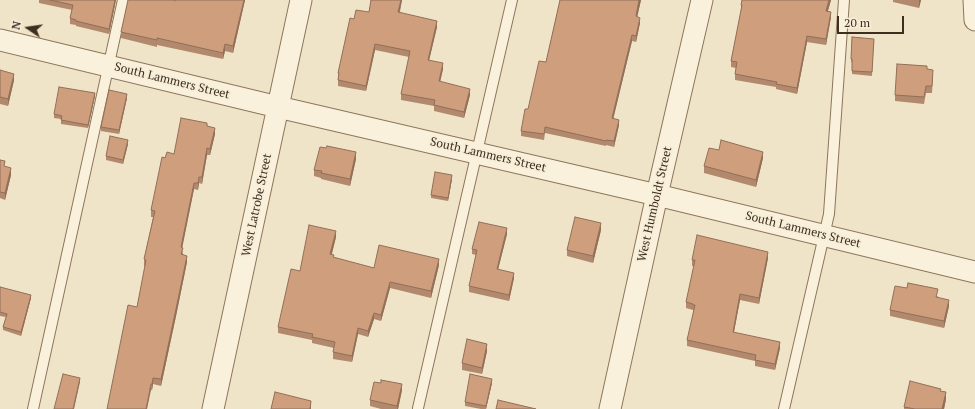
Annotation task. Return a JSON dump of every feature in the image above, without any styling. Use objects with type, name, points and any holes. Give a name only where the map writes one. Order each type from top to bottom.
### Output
[{"type":"street","name":"West Latrobe Street","points":[[213,409],[301,0]]},
{"type":"street","name":"West Humboldt Street","points":[[610,409],[702,0]]},
{"type":"street","points":[[974,0],[975,20]]},
{"type":"street","name":"South Lammers Street","points":[[0,40],[278,107],[657,195],[975,272]]},
{"type":"lane","points":[[33,409],[123,0]]},
{"type":"lane","points":[[418,408],[512,0]]},
{"type":"lane","points":[[784,409],[829,214],[844,0]]},
{"type":"building","points":[[50,0],[115,0],[109,29],[76,21],[70,18],[73,5]]},
{"type":"building","points":[[128,0],[244,0],[233,46],[225,44],[223,53],[157,38],[157,40],[121,32]]},
{"type":"building","points":[[371,0],[401,0],[398,12],[437,21],[428,60],[443,63],[439,81],[470,89],[464,112],[434,105],[435,100],[401,94],[410,51],[375,44],[366,86],[338,80],[338,73],[350,18],[354,19],[356,10],[369,12]]},
{"type":"building","points":[[560,0],[639,0],[636,16],[640,18],[636,36],[632,35],[612,118],[619,120],[614,141],[606,141],[545,127],[544,134],[521,131],[525,109],[528,109],[539,61],[546,62]]},
{"type":"building","points":[[742,0],[829,0],[826,11],[831,12],[826,39],[807,36],[797,88],[776,84],[777,82],[735,74],[737,62],[731,61]]},
{"type":"building","points":[[852,37],[874,39],[872,72],[852,71]]},
{"type":"building","points":[[897,64],[927,66],[927,69],[933,70],[932,86],[926,86],[924,97],[895,95]]},
{"type":"building","points":[[0,70],[14,74],[8,99],[0,97]]},
{"type":"building","points":[[59,87],[95,93],[88,125],[61,120],[62,116],[54,114]]},
{"type":"building","points":[[109,90],[127,94],[119,130],[101,127]]},
{"type":"building","points":[[181,118],[207,123],[207,126],[215,128],[210,149],[207,148],[202,177],[199,177],[198,183],[194,183],[181,247],[183,248],[181,254],[187,256],[161,379],[153,378],[146,409],[107,409],[128,305],[137,307],[146,260],[144,259],[155,211],[151,210],[162,157],[165,158],[167,152],[174,154]]},
{"type":"building","points":[[110,136],[128,140],[123,160],[106,156]]},
{"type":"building","points":[[721,140],[763,152],[756,180],[704,166],[709,148],[719,150]]},
{"type":"building","points":[[327,146],[356,152],[350,179],[321,173],[322,171],[314,170],[320,147],[326,148]]},
{"type":"building","points":[[0,160],[5,161],[4,166],[11,168],[5,193],[0,192]]},
{"type":"building","points":[[435,172],[452,175],[448,198],[431,195]]},
{"type":"building","points":[[575,217],[601,223],[593,256],[567,250]]},
{"type":"building","points":[[479,222],[507,228],[497,269],[514,273],[509,295],[469,286],[477,250],[472,249]]},
{"type":"building","points":[[309,225],[336,231],[330,254],[334,255],[333,257],[374,268],[379,245],[439,259],[431,291],[390,282],[381,315],[374,313],[368,331],[358,328],[352,356],[333,352],[335,342],[312,337],[313,334],[278,327],[291,269],[300,271]]},
{"type":"building","points":[[697,235],[768,252],[759,298],[740,294],[733,332],[780,342],[775,364],[755,360],[756,355],[687,340],[695,305],[686,302],[695,260],[692,260]]},
{"type":"building","points":[[908,283],[938,289],[936,297],[949,300],[944,321],[890,310],[895,286],[907,288]]},
{"type":"building","points":[[0,287],[31,295],[21,332],[3,327],[7,314],[0,312]]},
{"type":"building","points":[[467,339],[487,344],[482,368],[462,363]]},
{"type":"building","points":[[63,374],[80,378],[73,409],[54,409]]},
{"type":"building","points":[[470,374],[492,379],[486,406],[465,402]]},
{"type":"building","points":[[381,380],[402,384],[397,406],[370,400],[374,382],[381,383]]},
{"type":"building","points":[[910,381],[941,389],[940,391],[946,392],[942,409],[915,409],[904,407]]},
{"type":"building","points":[[275,392],[311,401],[310,409],[271,409]]},
{"type":"building","points":[[498,400],[536,409],[496,409]]}]
